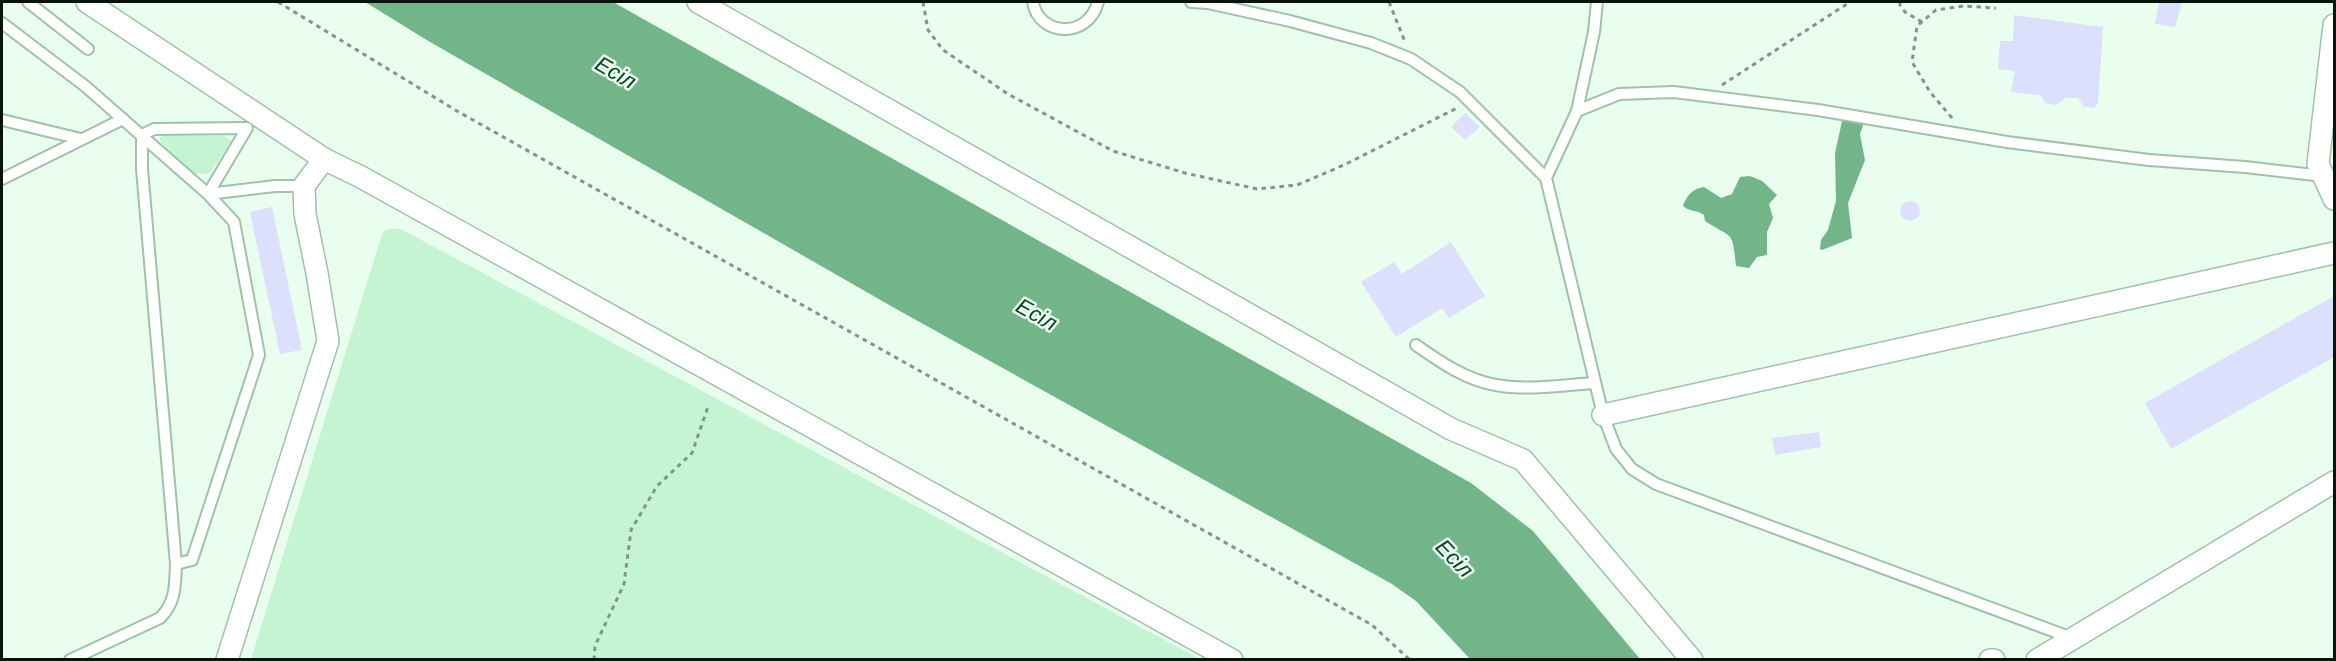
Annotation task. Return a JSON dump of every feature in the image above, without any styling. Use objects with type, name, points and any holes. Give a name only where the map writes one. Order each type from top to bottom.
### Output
[{"type":"street","points":[[87,2],[324,159],[372,182],[1232,660]]},
{"type":"street","points":[[698,2],[1451,429],[1523,460],[1692,660]]},
{"type":"street","points":[[2334,25],[2318,164],[2334,199]]},
{"type":"street","points":[[227,660],[328,341],[305,214],[304,186],[324,159]]},
{"type":"street","points":[[1604,415],[2334,254]]},
{"type":"street","points":[[2037,660],[2334,482]]},
{"type":"lane","points":[[28,2],[88,50]]},
{"type":"lane","points":[[1033,2],[1043,22],[1061,29],[1080,27],[1095,14],[1098,2]]},
{"type":"lane","points":[[1191,2],[1208,3],[1290,21],[1371,43],[1411,59],[1460,92],[1546,178],[1594,383],[1616,449],[1632,469],[1656,484],[2073,639]]},
{"type":"lane","points":[[1546,178],[1577,111],[1594,32],[1597,2]]},
{"type":"lane","points":[[2,23],[85,86],[208,194],[234,222],[259,355],[192,560],[176,564]]},
{"type":"lane","points":[[1577,111],[1619,94],[1674,92],[1818,110],[1974,136],[2149,160],[2245,167],[2323,176]]},
{"type":"lane","points":[[2,179],[123,119]]},
{"type":"lane","points":[[2,120],[81,140]]},
{"type":"lane","points":[[142,135],[154,129],[247,128],[208,194]]},
{"type":"lane","points":[[70,660],[159,618],[168,610],[175,595],[176,564],[143,181],[142,135]]},
{"type":"lane","points":[[208,194],[275,186],[304,186]]},
{"type":"lane","points":[[1416,345],[1445,365],[1495,385],[1529,387],[1594,383]]},
{"type":"path","points":[[278,2],[456,111],[1372,625],[1410,660]]},
{"type":"path","points":[[923,2],[928,30],[943,50],[1008,94],[1113,151],[1185,173],[1257,189],[1296,185],[1344,165],[1470,102]]},
{"type":"path","points":[[1389,2],[1411,59]]},
{"type":"path","points":[[1709,96],[1731,78],[1850,2]]},
{"type":"path","points":[[1900,2],[1905,12],[1922,22]]},
{"type":"path","points":[[1972,7],[1974,2]]},
{"type":"path","points":[[1974,136],[1954,120],[1930,92],[1912,62],[1917,26],[1936,10],[1996,8]]},
{"type":"path","points":[[594,660],[595,646],[624,584],[631,530],[657,486],[692,453],[709,404]]},
{"type":"shaded area","points":[[225,136],[231,141],[211,172],[191,173],[160,141],[160,137]]},
{"type":"shaded area","points":[[401,229],[1200,659],[251,659],[383,231]]},
{"type":"water","name":"Есіл","points":[[365,2],[613,2],[1471,483],[1533,531],[1640,659],[1470,659],[1416,601],[1392,584],[898,310],[430,42]]},
{"type":"water","points":[[1843,117],[1864,122],[1860,134],[1865,160],[1848,203],[1852,238],[1822,250],[1820,249],[1821,240],[1828,230],[1836,201],[1835,153]]},
{"type":"water","points":[[1750,176],[1762,181],[1777,195],[1769,204],[1773,218],[1767,232],[1767,255],[1757,257],[1749,268],[1736,266],[1734,246],[1730,237],[1705,221],[1704,215],[1683,206],[1688,196],[1696,189],[1704,187],[1721,198],[1732,194],[1740,177]]},
{"type":"building","points":[[2159,2],[2182,2],[2175,27],[2155,24]]},
{"type":"building","points":[[2014,15],[2103,27],[2098,103],[2094,108],[2083,106],[2078,98],[2065,98],[2056,105],[2045,103],[2040,95],[2011,92],[2015,71],[1998,69],[2000,41],[2013,41]]},
{"type":"building","points":[[1465,113],[1480,127],[1465,140],[1451,127]]},
{"type":"building","points":[[1910,201],[1917,204],[1920,211],[1917,218],[1910,221],[1903,218],[1900,211],[1903,204]]},
{"type":"building","points":[[272,207],[302,350],[280,354],[250,212]]},
{"type":"building","points":[[1451,242],[1485,296],[1449,318],[1442,308],[1396,337],[1361,282],[1394,262],[1402,274]]},
{"type":"building","points":[[2334,296],[2334,357],[2171,449],[2145,403]]},
{"type":"building","points":[[1819,432],[1821,447],[1775,455],[1772,438]]}]
